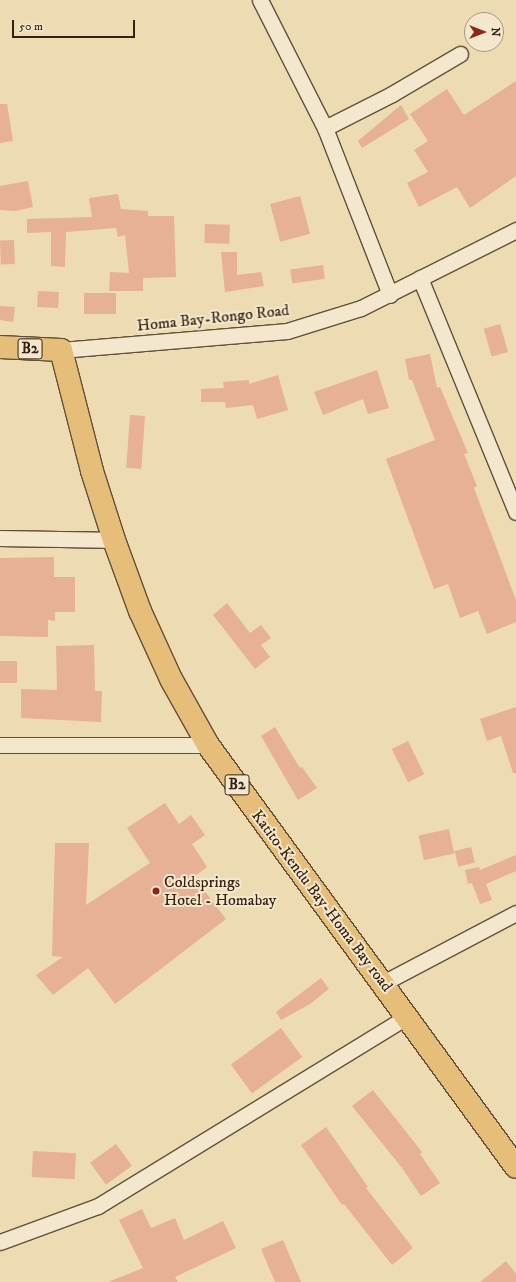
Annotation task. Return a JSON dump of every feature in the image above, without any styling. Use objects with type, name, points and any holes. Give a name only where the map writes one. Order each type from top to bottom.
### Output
[{"type":"highway","name":"B2","points":[[0,347],[61,350]]},
{"type":"highway","name":"Katito-Kendu Bay-Homa Bay road","points":[[61,350],[92,471],[114,540],[140,611],[171,679],[208,745],[516,1167]]},
{"type":"street","points":[[260,0],[325,128],[390,294]]},
{"type":"street","points":[[325,128],[392,94],[460,54]]},
{"type":"street","name":"Homa Bay-Rongo Road","points":[[61,350],[287,331],[334,317],[390,294],[516,230]]},
{"type":"street","points":[[420,278],[516,512]]},
{"type":"street","points":[[0,538],[114,540]]},
{"type":"street","points":[[0,745],[208,745]]},
{"type":"street","points":[[383,983],[516,913]]},
{"type":"street","points":[[0,1242],[98,1206],[407,1018]]},
{"type":"building","points":[[516,81],[516,176],[470,208],[457,187],[419,207],[407,183],[428,172],[414,150],[428,141],[410,114],[447,89],[464,115]]},
{"type":"building","points":[[0,104],[7,104],[13,141],[0,143]]},
{"type":"building","points":[[401,105],[409,119],[362,148],[358,141]]},
{"type":"building","points":[[28,181],[33,207],[15,211],[0,210],[0,186]]},
{"type":"building","points":[[118,194],[121,209],[148,211],[148,216],[174,216],[176,277],[143,278],[143,291],[109,291],[110,272],[129,273],[125,235],[118,237],[116,228],[66,232],[65,267],[51,266],[51,232],[27,233],[27,219],[92,217],[89,198]]},
{"type":"building","points":[[300,196],[310,234],[280,242],[270,204]]},
{"type":"building","points":[[205,224],[230,225],[229,244],[204,243]]},
{"type":"building","points":[[0,240],[14,240],[15,264],[1,264]]},
{"type":"building","points":[[221,252],[237,252],[237,275],[261,272],[264,286],[225,292]]},
{"type":"building","points":[[323,265],[325,279],[292,283],[290,270]]},
{"type":"building","points":[[38,291],[59,292],[58,308],[37,307]]},
{"type":"building","points":[[84,293],[116,293],[116,314],[84,314]]},
{"type":"building","points":[[0,306],[15,307],[13,322],[0,320]]},
{"type":"building","points":[[500,324],[508,352],[492,357],[484,329]]},
{"type":"building","points":[[430,354],[437,388],[440,387],[468,453],[464,454],[477,486],[474,488],[516,600],[516,622],[487,634],[478,611],[460,618],[448,584],[434,589],[386,459],[435,440],[412,380],[409,380],[405,359]]},
{"type":"building","points":[[377,370],[389,408],[368,414],[363,399],[323,415],[314,392]]},
{"type":"building","points":[[278,375],[288,410],[257,419],[253,405],[226,408],[225,402],[201,402],[201,389],[224,388],[223,382],[249,380],[249,384]]},
{"type":"building","points":[[130,415],[145,416],[141,469],[126,468]]},
{"type":"building","points":[[54,557],[54,577],[75,577],[75,612],[55,612],[55,621],[48,620],[48,637],[0,636],[0,558]]},
{"type":"building","points":[[227,603],[250,633],[261,625],[271,638],[261,645],[270,657],[255,669],[213,615]]},
{"type":"building","points":[[94,645],[95,691],[102,691],[101,722],[21,718],[21,689],[57,690],[56,646]]},
{"type":"building","points":[[0,661],[17,661],[17,683],[0,683]]},
{"type":"building","points":[[516,707],[516,773],[513,773],[501,736],[487,741],[480,719]]},
{"type":"building","points":[[275,727],[300,768],[302,767],[317,788],[298,800],[261,736]]},
{"type":"building","points":[[408,741],[424,774],[408,782],[392,749]]},
{"type":"building","points":[[165,803],[179,824],[191,815],[205,835],[192,844],[207,867],[194,877],[226,919],[115,1004],[88,968],[53,995],[36,975],[63,957],[52,956],[55,843],[89,843],[86,905],[150,863],[127,828]]},
{"type":"building","points":[[449,829],[454,853],[424,860],[419,835]]},
{"type":"building","points":[[471,847],[475,863],[458,867],[455,851]]},
{"type":"building","points":[[516,855],[516,871],[486,884],[492,900],[480,904],[472,883],[468,884],[465,870],[479,867],[480,870]]},
{"type":"building","points":[[321,978],[329,989],[310,1004],[281,1020],[276,1012]]},
{"type":"building","points":[[281,1028],[302,1057],[252,1094],[231,1064]]},
{"type":"building","points":[[373,1090],[422,1152],[420,1154],[440,1183],[421,1196],[402,1168],[352,1106]]},
{"type":"building","points":[[326,1127],[368,1187],[366,1188],[413,1248],[392,1265],[344,1204],[342,1205],[301,1145]]},
{"type":"building","points":[[116,1144],[132,1166],[106,1185],[90,1163]]},
{"type":"building","points":[[33,1151],[76,1153],[75,1179],[32,1177]]},
{"type":"building","points":[[142,1209],[151,1228],[175,1218],[184,1240],[223,1221],[236,1248],[175,1277],[178,1282],[108,1282],[143,1268],[119,1220]]},
{"type":"building","points":[[283,1240],[301,1282],[275,1282],[261,1249]]},
{"type":"building","points":[[506,1261],[516,1274],[516,1282],[480,1282]]},
{"type":"place","name":"Coldsprings Hotel - Homabay","points":[[156,891]]}]
